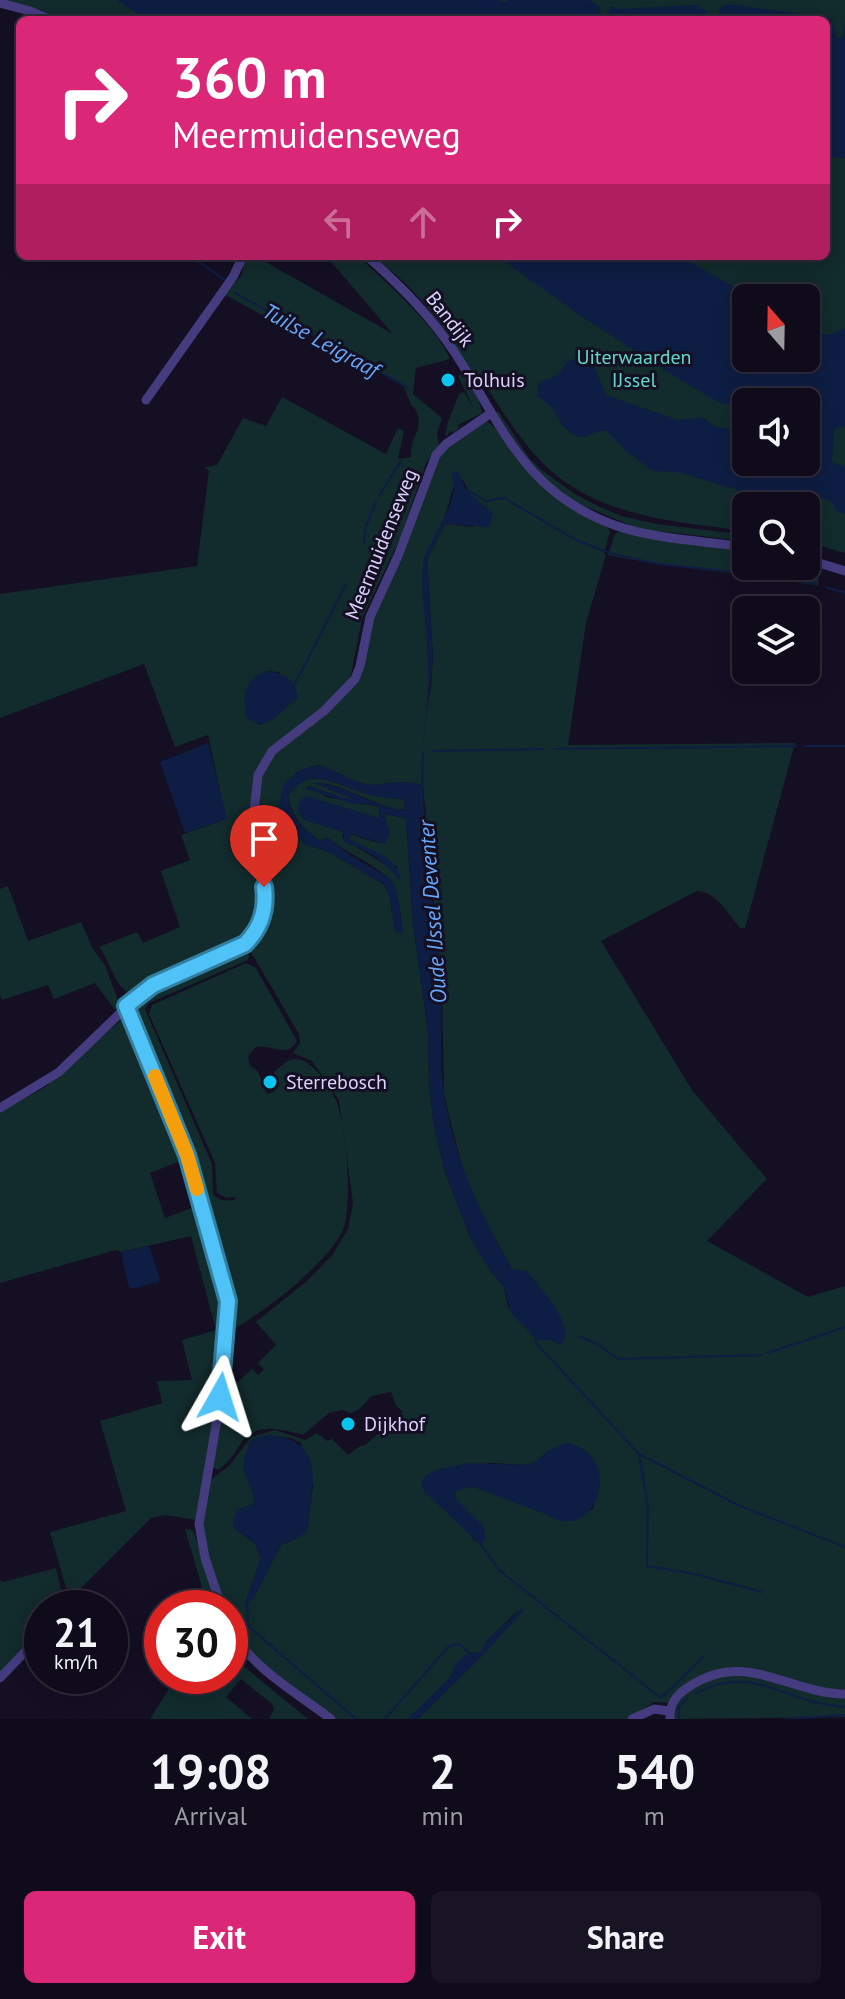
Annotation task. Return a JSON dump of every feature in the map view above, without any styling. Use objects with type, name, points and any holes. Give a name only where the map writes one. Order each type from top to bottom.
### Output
[{"type":"street","points":[[0,3],[42,16]]},
{"type":"street","points":[[146,400],[233,277],[241,260]]},
{"type":"street","name":"Bandijk","points":[[371,260],[405,292],[446,339],[520,458],[563,499],[615,525],[732,545]]},
{"type":"street","name":"Meermuidenseweg","points":[[0,1108],[59,1072],[126,1006],[153,985],[234,951],[255,932],[262,918],[265,897],[254,812],[258,775],[263,763],[281,743],[324,711],[355,679],[370,617],[398,556],[436,455],[446,444],[491,413]]},
{"type":"street","points":[[820,563],[845,571]]},
{"type":"street","points":[[126,1006],[187,1155],[228,1301],[218,1414],[199,1524],[205,1558],[216,1590]]},
{"type":"street","points":[[0,1678],[24,1653]]},
{"type":"street","points":[[248,1653],[331,1719]]},
{"type":"street","points":[[632,1719],[654,1709],[670,1715],[673,1701],[683,1690],[712,1674],[732,1671],[769,1675],[813,1690],[845,1694]]},
{"type":"green space","points":[[1,0],[158,0],[186,16],[52,16]]},
{"type":"green space","points":[[488,0],[845,0],[845,39],[830,38],[830,16],[582,16]]},
{"type":"green space","name":"Uiterwaarden IJssel","points":[[830,142],[845,143],[845,553],[820,546],[820,492],[732,492],[732,529],[634,513],[583,493],[559,478],[530,449],[481,378],[474,377],[432,314],[379,260],[830,260]]},
{"type":"green space","points":[[244,260],[262,260],[393,334],[329,260],[362,260],[434,332],[450,359],[416,368],[413,394],[442,418],[437,434],[439,445],[426,463],[401,536],[362,619],[350,680],[256,771],[260,917],[242,943],[135,996],[122,988],[99,947],[137,932],[143,943],[180,927],[161,871],[190,860],[181,835],[226,819],[208,735],[175,747],[144,664],[0,718],[0,594],[197,566],[209,471],[205,467],[217,465],[243,418],[266,426],[282,397],[386,454],[398,428],[404,431],[398,459],[411,457],[419,421],[403,385],[305,330],[299,340],[276,323],[224,294],[242,275]],"holes":[[[267,671],[279,672],[298,697],[273,719],[260,725],[247,718]]]},
{"type":"green space","points":[[463,374],[479,401],[482,413],[458,425],[459,428],[445,437],[459,394],[464,392],[474,409],[458,376]]},
{"type":"green space","points":[[498,411],[530,459],[575,494],[621,516],[732,533],[732,539],[639,529],[572,501],[540,477],[496,413]]},
{"type":"green space","points":[[484,421],[500,433],[521,464],[550,493],[610,532],[586,623],[568,745],[795,743],[745,928],[740,928],[716,899],[697,891],[601,941],[692,1090],[767,1179],[707,1241],[808,1297],[845,1286],[845,1689],[826,1689],[745,1667],[727,1668],[668,1703],[654,1702],[627,1719],[418,1719],[484,1654],[519,1609],[487,1641],[481,1652],[456,1664],[450,1678],[408,1719],[332,1719],[264,1665],[248,1648],[248,1602],[254,1597],[281,1545],[307,1530],[313,1486],[301,1443],[291,1438],[266,1435],[253,1492],[254,1504],[237,1510],[234,1528],[255,1544],[261,1558],[248,1595],[248,1590],[218,1590],[202,1525],[209,1481],[230,1465],[251,1437],[275,1430],[305,1440],[317,1433],[327,1441],[332,1439],[348,1455],[364,1446],[403,1412],[396,1406],[391,1392],[372,1396],[358,1410],[329,1413],[303,1435],[285,1431],[268,1429],[252,1433],[222,1467],[218,1470],[211,1467],[227,1376],[238,1382],[252,1369],[258,1375],[264,1369],[258,1363],[276,1345],[256,1322],[307,1281],[333,1254],[348,1229],[353,1203],[339,1100],[312,1061],[293,1053],[300,1043],[299,1034],[248,947],[262,925],[257,810],[261,777],[272,755],[351,688],[368,630],[437,456]],"holes":[[[454,478],[463,480],[472,498],[487,508],[473,527],[445,524],[427,559],[433,658],[426,712],[429,684],[424,559],[444,519]],[[318,765],[367,785],[403,782],[423,785],[442,989],[444,1092],[448,1112],[475,1202],[512,1269],[537,1340],[508,1307],[504,1287],[471,1239],[445,1172],[429,1086],[428,1031],[413,923],[406,818],[384,814],[387,827],[378,843],[350,834],[349,839],[399,868],[391,868],[342,838],[344,832],[301,818],[379,818],[380,807],[327,797],[308,786],[350,800],[352,798],[315,783],[335,786],[399,810],[405,809],[404,799],[370,794],[321,779],[304,781],[288,795],[298,771]],[[288,796],[292,810],[313,836],[319,840],[328,838],[372,865],[390,881],[396,893],[402,932],[383,884],[329,852],[304,844],[282,812]],[[549,1450],[596,1496],[593,1509],[565,1521],[476,1487],[467,1487],[456,1491],[454,1497],[477,1543],[424,1491],[440,1469],[492,1463],[527,1465]]]},
{"type":"green space","points":[[615,534],[732,550],[732,574],[608,555]]},
{"type":"green space","points":[[779,580],[818,580],[818,586]]},
{"type":"green space","points":[[8,886],[28,941],[81,922],[93,949],[105,965],[119,1003],[115,1010],[95,983],[54,999],[48,985],[2,1000],[0,889]]},
{"type":"green space","points":[[243,948],[249,956],[248,960],[149,1003],[145,1009],[212,1164],[213,1194],[225,1200],[236,1197],[227,1198],[217,1193],[215,1163],[149,1014],[152,1005],[246,963],[256,968],[297,1041],[284,1050],[256,1047],[248,1056],[250,1066],[258,1071],[267,1094],[279,1086],[274,1072],[291,1059],[307,1063],[324,1080],[340,1112],[348,1205],[342,1232],[323,1258],[277,1299],[233,1329],[229,1328],[214,1239],[132,1009],[138,998]]},
{"type":"green space","points":[[121,1020],[128,1022],[186,1159],[150,1173],[165,1218],[200,1205],[224,1307],[219,1382],[197,1520],[165,1515],[151,1518],[81,1588],[66,1588],[50,1532],[126,1511],[100,1421],[162,1403],[157,1381],[192,1380],[182,1340],[216,1330],[191,1236],[121,1252],[116,1250],[0,1283],[0,1112],[45,1087]]},
{"type":"green space","points":[[185,1529],[193,1530],[212,1590],[203,1590]]},
{"type":"green space","points":[[56,1568],[61,1590],[24,1590],[24,1650],[0,1675],[0,1580],[3,1582]]},
{"type":"green space","points":[[248,1670],[308,1719],[269,1719],[274,1710],[272,1704],[248,1685]]},
{"type":"green space","points":[[743,1673],[845,1697],[845,1717],[673,1719],[677,1702],[691,1688],[708,1680]]},
{"type":"green space","points":[[166,1694],[228,1694],[226,1697],[252,1719],[150,1719]]},
{"type":"water","points":[[117,0],[501,0],[504,4],[509,0],[589,0],[599,6],[602,16],[140,16]]},
{"type":"water","points":[[726,4],[819,16],[718,16],[719,8]]},
{"type":"water","points":[[696,5],[707,12],[707,16],[607,16],[611,6],[618,9]]},
{"type":"water","points":[[830,19],[837,39],[843,36],[845,22],[845,158],[830,157]]},
{"type":"water","points":[[503,260],[686,260],[732,286],[732,372],[820,372],[820,334],[828,335],[845,328],[845,426],[834,429],[832,462],[845,467],[845,514],[837,511],[832,502],[820,498],[820,492],[744,492],[678,472],[653,471],[626,451],[607,431],[583,437],[572,434],[550,406],[537,396],[541,381],[556,376],[569,360],[586,358],[594,366],[606,395],[678,420],[703,418],[716,427],[732,430],[732,476],[820,476],[820,388],[732,388],[732,405],[718,402],[578,314]]},
{"type":"water","points":[[459,471],[467,490],[493,513],[489,527],[445,524],[427,559],[433,658],[422,753],[428,678],[424,560],[450,505],[454,483],[451,473]]},
{"type":"water","points":[[267,671],[288,678],[298,697],[273,719],[260,725],[247,718],[244,703],[249,683]]},
{"type":"water","points":[[208,743],[227,819],[185,833],[160,762]]},
{"type":"water","points":[[318,765],[367,785],[402,782],[423,785],[440,967],[442,1078],[448,1118],[461,1163],[489,1227],[512,1269],[527,1271],[561,1318],[565,1337],[561,1345],[550,1340],[537,1340],[511,1313],[504,1287],[471,1239],[445,1172],[429,1086],[428,1031],[413,923],[406,818],[384,814],[390,833],[385,844],[351,834],[349,839],[387,858],[398,870],[399,880],[374,856],[344,842],[344,832],[305,820],[298,812],[299,802],[306,796],[379,818],[380,807],[353,804],[306,789],[307,786],[351,798],[313,783],[332,786],[398,810],[405,809],[404,799],[372,795],[313,778],[296,786],[288,796],[294,816],[308,832],[319,840],[328,838],[391,879],[397,892],[403,932],[395,933],[390,897],[383,884],[329,852],[304,844],[282,812],[279,805],[284,784],[298,771]]},
{"type":"water","points":[[149,1246],[160,1279],[131,1289],[121,1252]]},
{"type":"water","points":[[266,1435],[294,1441],[308,1455],[313,1476],[307,1529],[296,1539],[281,1545],[248,1603],[248,1594],[261,1558],[257,1547],[233,1524],[237,1510],[254,1504],[244,1469],[251,1440]]},
{"type":"water","points":[[566,1443],[583,1449],[594,1460],[599,1473],[600,1487],[596,1501],[588,1512],[577,1519],[558,1520],[467,1487],[456,1491],[454,1497],[484,1527],[485,1540],[481,1545],[424,1491],[421,1483],[426,1475],[440,1469],[469,1463],[528,1465],[549,1450]]},
{"type":"water","points":[[522,1608],[523,1611],[484,1654],[418,1719],[408,1719],[450,1678],[456,1664],[467,1654],[481,1652],[487,1641]]},
{"type":"waterway","name":"Tuilse Leigraaf","points":[[196,260],[225,280]]},
{"type":"waterway","name":"Tuilse Leigraaf","points":[[235,293],[407,387]]},
{"type":"waterway","points":[[379,496],[401,461]]},
{"type":"waterway","points":[[469,491],[486,501],[504,498],[576,540],[613,554],[659,564],[767,575],[816,584]]},
{"type":"waterway","points":[[364,543],[366,526],[376,502]]},
{"type":"waterway","points":[[295,684],[346,584]]},
{"type":"waterway","points":[[826,587],[845,593]]},
{"type":"waterway","points":[[554,749],[796,746]]},
{"type":"waterway","points":[[804,746],[845,746]]},
{"type":"waterway","points":[[433,751],[543,749]]},
{"type":"waterway","name":"Oude IJssel Deventer","points":[[422,786],[423,753]]},
{"type":"waterway","name":"Oude IJssel Deventer","points":[[768,1353],[845,1327]]},
{"type":"waterway","name":"Oude IJssel Deventer","points":[[579,1336],[618,1359],[761,1355]]},
{"type":"waterway","points":[[537,1339],[536,1343],[639,1454],[648,1507],[647,1566],[695,1574],[762,1592]]},
{"type":"waterway","points":[[639,1454],[740,1506],[845,1547]]},
{"type":"waterway","points":[[481,1545],[500,1571],[661,1698],[704,1656]]},
{"type":"waterway","points":[[248,1626],[356,1719]]},
{"type":"waterway","points":[[385,1719],[449,1646],[459,1644],[471,1654]]},
{"type":"waterway","points":[[696,1693],[726,1683],[752,1683],[812,1701],[845,1707]]},
{"type":"waterway","points":[[679,1719],[679,1707],[687,1698]]},
{"type":"waterway","points":[[787,1719],[845,1715]]},
{"type":"slow traffic","points":[[155,1076],[187,1155],[197,1189]]},
{"type":"place","name":"Tolhuis","points":[[448,380]]},
{"type":"place","name":"Sterrebosch","points":[[270,1082]]},
{"type":"place","name":"Dijkhof","points":[[348,1424]]},
{"type":"route","points":[[220,1397],[228,1301],[187,1155],[126,1006],[153,985],[245,944],[262,918],[264,887]]}]
